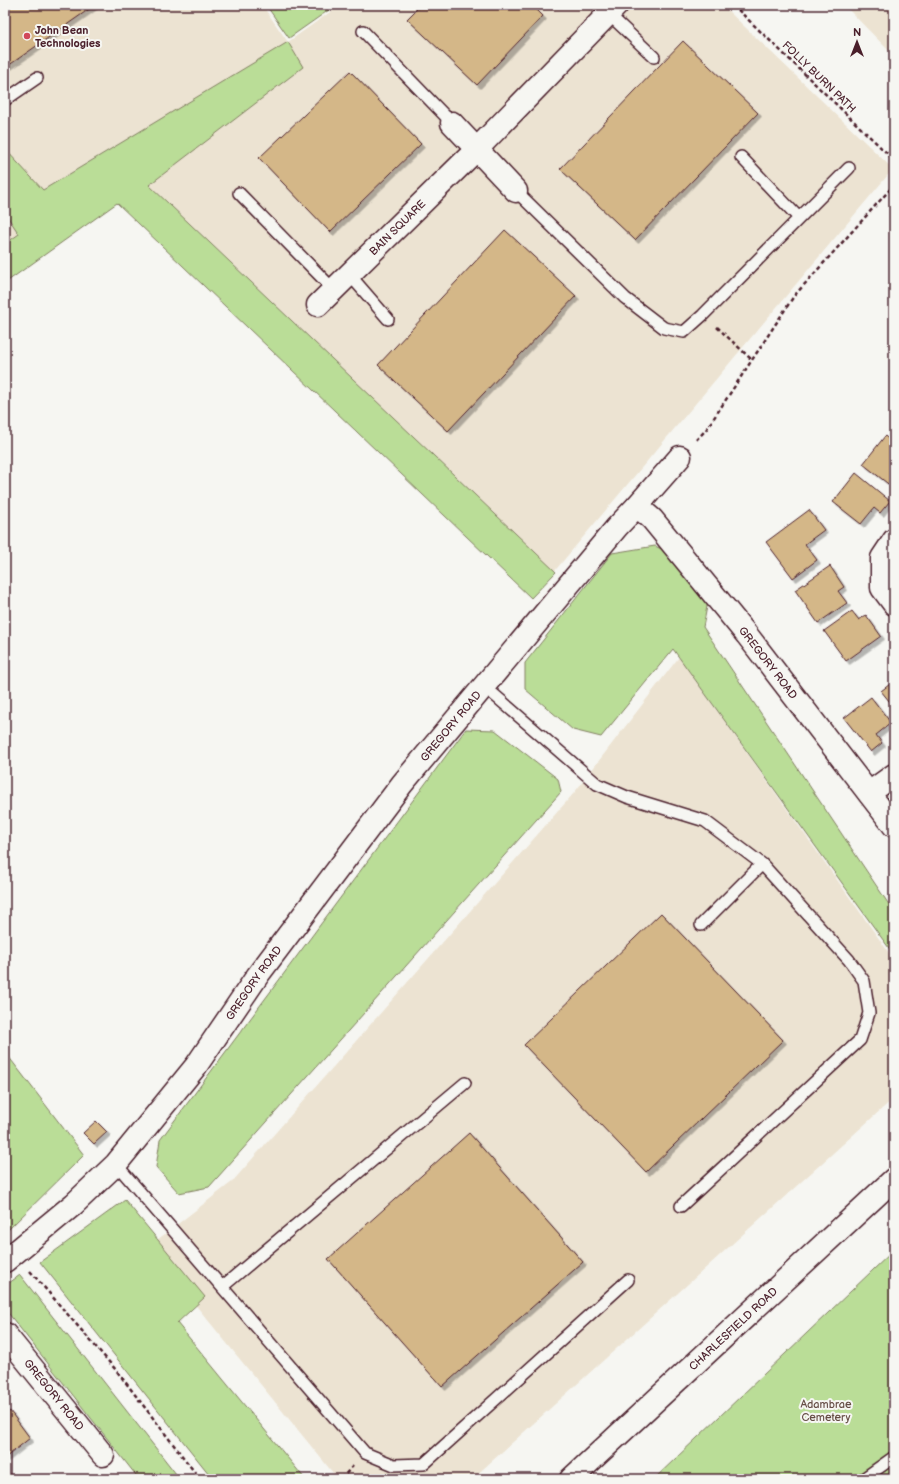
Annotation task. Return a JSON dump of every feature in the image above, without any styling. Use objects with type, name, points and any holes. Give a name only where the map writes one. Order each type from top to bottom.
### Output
[{"type":"street","name":"BAIN SQUARE","points":[[318,305],[476,150],[608,8]]},
{"type":"street","points":[[452,123],[516,191]]},
{"type":"street","points":[[637,506],[680,457]]},
{"type":"street","name":"GREGORY ROAD","points":[[9,1258],[74,1204],[116,1164],[196,1066],[258,975],[402,784],[617,527],[637,506],[652,519],[747,635],[894,826]]},
{"type":"street","points":[[894,540],[882,558],[882,588],[894,604]]},
{"type":"street","points":[[869,793],[894,775]]},
{"type":"street","name":"CHARLESFIELD ROAD","points":[[571,1479],[894,1179]]},
{"type":"street","name":"GREGORY ROAD","points":[[5,1334],[103,1455]]},
{"type":"lane","points":[[608,8],[654,57]]},
{"type":"lane","points":[[364,31],[452,123]]},
{"type":"lane","points":[[5,100],[37,78]]},
{"type":"lane","points":[[741,157],[798,217]]},
{"type":"lane","points":[[516,191],[625,298],[664,328],[684,332],[703,315],[798,217],[849,168]]},
{"type":"lane","points":[[239,193],[333,289]]},
{"type":"lane","points":[[349,274],[388,319]]},
{"type":"lane","points":[[484,686],[598,784],[627,796],[705,820],[762,864],[849,960],[864,981],[869,1013],[860,1040],[681,1206]]},
{"type":"lane","points":[[701,925],[762,864]]},
{"type":"lane","points":[[222,1287],[465,1083]]},
{"type":"lane","points":[[116,1164],[365,1453],[394,1465],[424,1464],[628,1280]]},
{"type":"lane","points":[[863,1479],[894,1457]]},
{"type":"path","name":"FOLLY BURN PATH","points":[[733,5],[894,160]]},
{"type":"path","points":[[680,457],[706,430],[794,296],[894,185]]},
{"type":"path","points":[[703,315],[751,360]]},
{"type":"path","points":[[9,1258],[34,1274],[116,1370],[200,1479]]},
{"type":"shaded area","points":[[5,5],[262,5],[288,42],[340,5],[722,5],[893,169],[542,586],[123,182],[5,267]]},
{"type":"shaded area","points":[[844,5],[894,5],[894,56]]},
{"type":"shaded area","points":[[679,657],[894,960],[894,1098],[472,1479],[338,1479],[148,1247],[232,1182],[574,793]]},
{"type":"green space","points":[[266,5],[336,5],[289,38]]},
{"type":"green space","points":[[288,42],[303,67],[149,185],[556,572],[531,598],[117,203],[5,283],[5,244],[19,234],[5,213],[5,149],[43,190]]},
{"type":"green space","points":[[655,546],[687,561],[710,591],[703,627],[894,912],[894,955],[673,649],[601,737],[573,730],[525,689],[525,663],[612,553]]},
{"type":"green space","points":[[466,729],[495,730],[558,779],[561,792],[209,1187],[179,1193],[156,1167],[160,1140]]},
{"type":"green space","points":[[5,1052],[84,1155],[6,1232],[5,1230]]},
{"type":"green space","points":[[125,1200],[205,1297],[177,1323],[305,1479],[213,1479],[40,1262]]},
{"type":"green space","name":"Adambrae Cemetery","points":[[894,1250],[894,1479],[654,1479]]},
{"type":"green space","points":[[20,1275],[180,1479],[139,1479],[5,1309],[5,1286]]},
{"type":"building","name":"John Bean Technologies","points":[[5,5],[95,5],[5,68]]},
{"type":"building","points":[[421,5],[532,5],[543,16],[477,85],[407,19]]},
{"type":"building","points":[[683,41],[758,113],[635,240],[560,169]]},
{"type":"building","points":[[350,71],[421,144],[330,232],[259,158]]},
{"type":"building","points":[[505,230],[576,296],[448,431],[378,365]]},
{"type":"building","points":[[885,436],[894,444],[894,484],[892,487],[863,464]]},
{"type":"building","points":[[856,473],[890,501],[880,513],[874,508],[861,524],[833,502]]},
{"type":"building","points":[[809,510],[824,530],[805,544],[817,560],[793,578],[766,542]]},
{"type":"building","points":[[830,566],[844,587],[838,591],[847,603],[818,623],[795,590]]},
{"type":"building","points":[[852,611],[859,620],[866,615],[881,636],[846,661],[824,631]]},
{"type":"building","points":[[894,681],[894,707],[881,691]]},
{"type":"building","points":[[871,697],[891,723],[876,735],[882,743],[871,752],[844,718]]},
{"type":"building","points":[[661,913],[783,1040],[646,1172],[524,1045]]},
{"type":"building","points":[[96,1121],[107,1132],[94,1144],[83,1133]]},
{"type":"building","points":[[469,1133],[583,1262],[442,1387],[328,1259]]},
{"type":"building","points":[[10,1411],[30,1438],[5,1458],[5,1415]]},
{"type":"place","name":"John Bean Technologies","points":[[27,36]]}]
